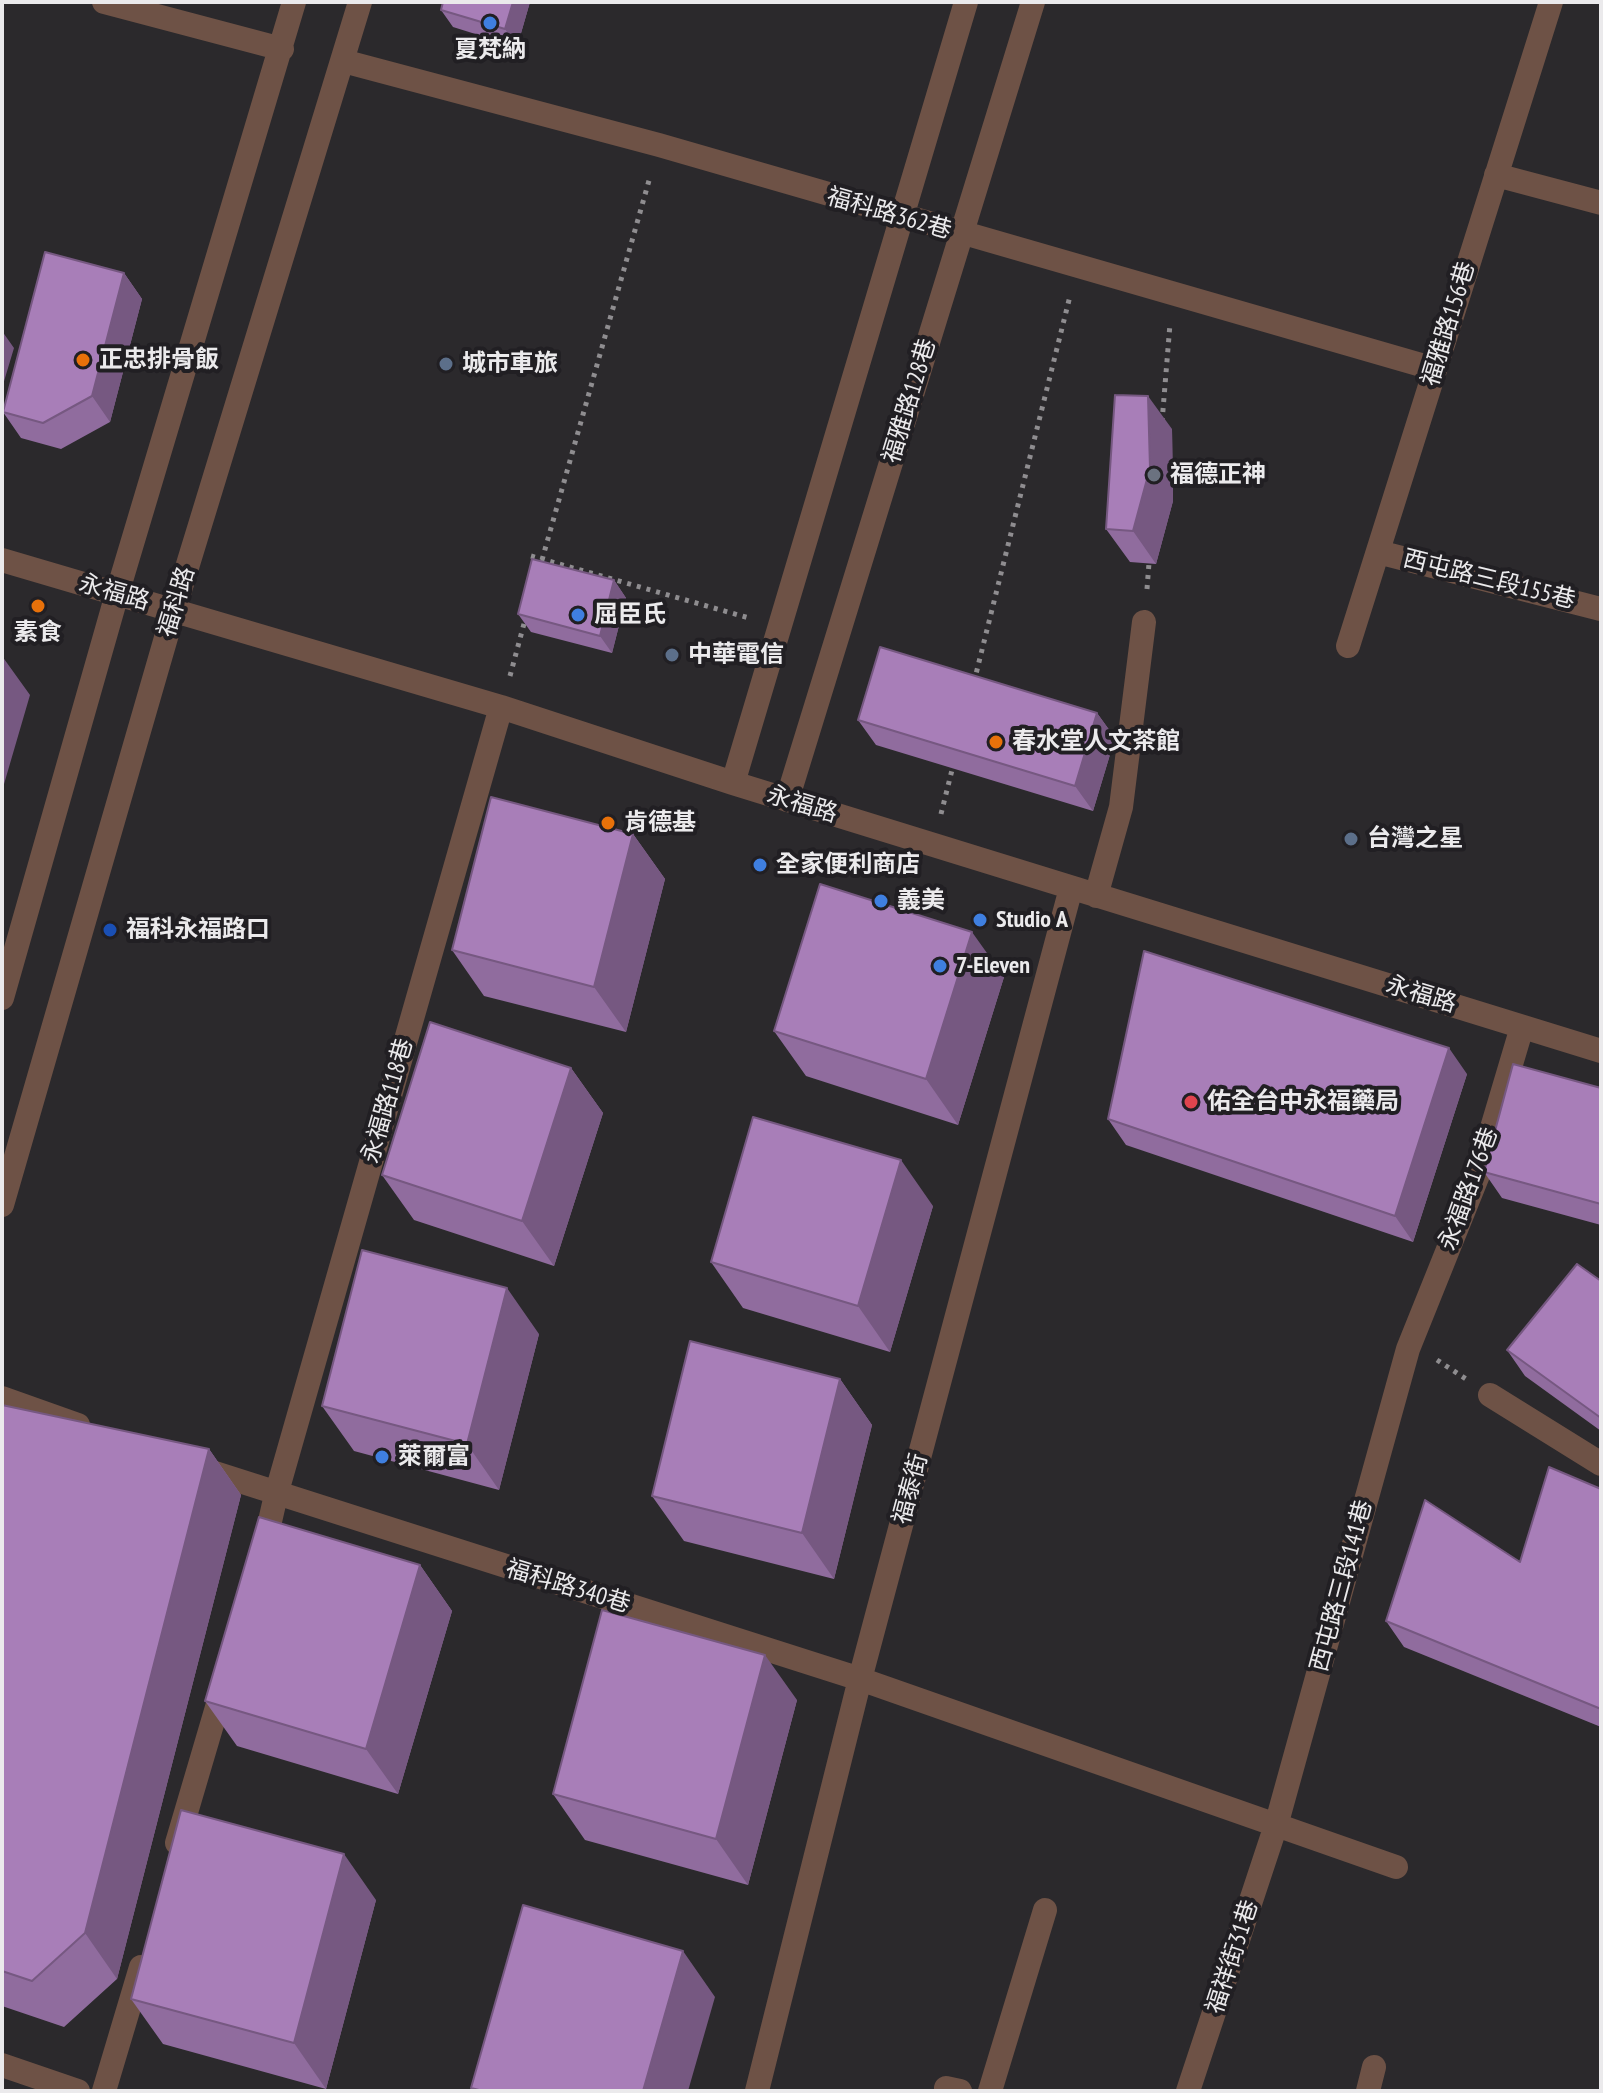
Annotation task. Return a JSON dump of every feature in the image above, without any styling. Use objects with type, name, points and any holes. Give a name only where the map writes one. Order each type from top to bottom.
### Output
[{"type":"street","points":[[104,2],[282,49]]},
{"type":"street","points":[[3,987],[294,2]]},
{"type":"street","name":"福科路","points":[[2,1205],[174,610],[360,2]]},
{"type":"street","points":[[733,783],[966,2]]},
{"type":"street","name":"福雅路128巷","points":[[787,800],[1033,2]]},
{"type":"street","name":"福雅路156巷","points":[[1348,646],[1551,2]]},
{"type":"street","name":"福科路362巷","points":[[343,61],[659,145],[902,218],[1435,369]]},
{"type":"street","points":[[1496,175],[1601,203]]},
{"type":"street","name":"西屯路三段155巷","points":[[1378,552],[1601,609]]},
{"type":"street","name":"永福路","points":[[2,560],[501,707],[787,800],[1601,1051]]},
{"type":"street","points":[[1096,896],[1121,807],[1144,622]]},
{"type":"street","name":"永福路118巷","points":[[276,1495],[501,707]]},
{"type":"street","name":"福泰街","points":[[757,2091],[860,1679],[1071,888]]},
{"type":"street","name":"永福路176巷","points":[[1408,1349],[1478,1175],[1522,1027]]},
{"type":"street","name":"西屯路三段141巷","points":[[1277,1822],[1408,1349]]},
{"type":"street","points":[[1490,1395],[1601,1464]]},
{"type":"street","points":[[2,1398],[103,1434]]},
{"type":"street","name":"福科路340巷","points":[[175,1459],[276,1495],[860,1679]]},
{"type":"street","points":[[257,1573],[276,1495]]},
{"type":"street","points":[[172,1862],[230,1664]]},
{"type":"street","points":[[860,1679],[1277,1822],[1396,1867]]},
{"type":"street","name":"福祥街31巷","points":[[1188,2091],[1277,1822]]},
{"type":"street","points":[[990,2091],[1045,1910]]},
{"type":"street","points":[[104,2091],[149,1939]]},
{"type":"street","points":[[2,2065],[78,2091]]},
{"type":"street","points":[[1368,2091],[1374,2067]]},
{"type":"path","points":[[539,571],[659,145]]},
{"type":"path","points":[[971,693],[1077,268]]},
{"type":"path","points":[[1162,429],[1169,330]]},
{"type":"path","points":[[501,707],[526,616]]},
{"type":"path","points":[[934,845],[956,754]]},
{"type":"path","points":[[1408,1349],[1412,1344],[1490,1395]]},
{"type":"building","points":[[443,2],[513,2],[505,29],[441,10]]},
{"type":"building","points":[[45,252],[124,273],[92,396],[43,423],[3,412]]},
{"type":"building","points":[[1115,395],[1148,396],[1150,468],[1133,531],[1106,529]]},
{"type":"building","name":"屈臣氏","points":[[532,559],[614,580],[600,636],[518,614]]},
{"type":"building","name":"春水堂人文茶館","points":[[880,647],[1097,713],[1075,786],[858,720]]},
{"type":"building","points":[[491,797],[633,834],[594,987],[452,950]]},
{"type":"building","points":[[820,884],[972,932],[926,1079],[774,1031]]},
{"type":"building","points":[[1144,951],[1449,1048],[1395,1216],[1108,1119]]},
{"type":"building","points":[[430,1022],[571,1068],[522,1221],[382,1175]]},
{"type":"building","points":[[1513,1064],[1601,1088],[1601,1204],[1484,1172]]},
{"type":"building","points":[[753,1117],[901,1160],[858,1306],[711,1262]]},
{"type":"building","points":[[362,1250],[507,1288],[467,1444],[322,1406]]},
{"type":"building","points":[[1577,1264],[1601,1281],[1601,1418],[1507,1350]]},
{"type":"building","points":[[690,1341],[840,1379],[802,1533],[652,1496]]},
{"type":"building","points":[[2,1405],[209,1449],[85,1933],[32,1981],[2,1971]]},
{"type":"building","points":[[1549,1467],[1601,1489],[1601,1709],[1386,1621],[1425,1500],[1520,1562]]},
{"type":"building","points":[[259,1517],[420,1565],[366,1749],[205,1701]]},
{"type":"building","points":[[602,1610],[765,1655],[716,1839],[553,1794]]},
{"type":"building","points":[[181,1810],[344,1854],[294,2043],[131,1999]]},
{"type":"building","points":[[523,1905],[683,1951],[643,2091],[483,2091],[471,2088]]},
{"type":"place","name":"夏梵納","points":[[490,23]]},
{"type":"place","name":"正忠排骨飯","points":[[83,360]]},
{"type":"place","name":"城市車旅","points":[[446,364]]},
{"type":"place","name":"福德正神","points":[[1154,475]]},
{"type":"place","name":"素食","points":[[38,606]]},
{"type":"place","name":"屈臣氏","points":[[578,615]]},
{"type":"place","name":"中華電信","points":[[672,655]]},
{"type":"place","name":"春水堂人文茶館","points":[[996,742]]},
{"type":"place","name":"肯德基","points":[[608,823]]},
{"type":"place","name":"台灣之星","points":[[1351,839]]},
{"type":"place","name":"全家便利商店","points":[[760,865]]},
{"type":"place","name":"義美","points":[[881,901]]},
{"type":"place","name":"Studio A","points":[[980,920]]},
{"type":"place","name":"福科永福路口","points":[[110,930]]},
{"type":"place","name":"7-Eleven","points":[[940,966]]},
{"type":"place","name":"佑全台中永福藥局","points":[[1191,1102]]},
{"type":"place","name":"萊爾富","points":[[382,1457]]}]
